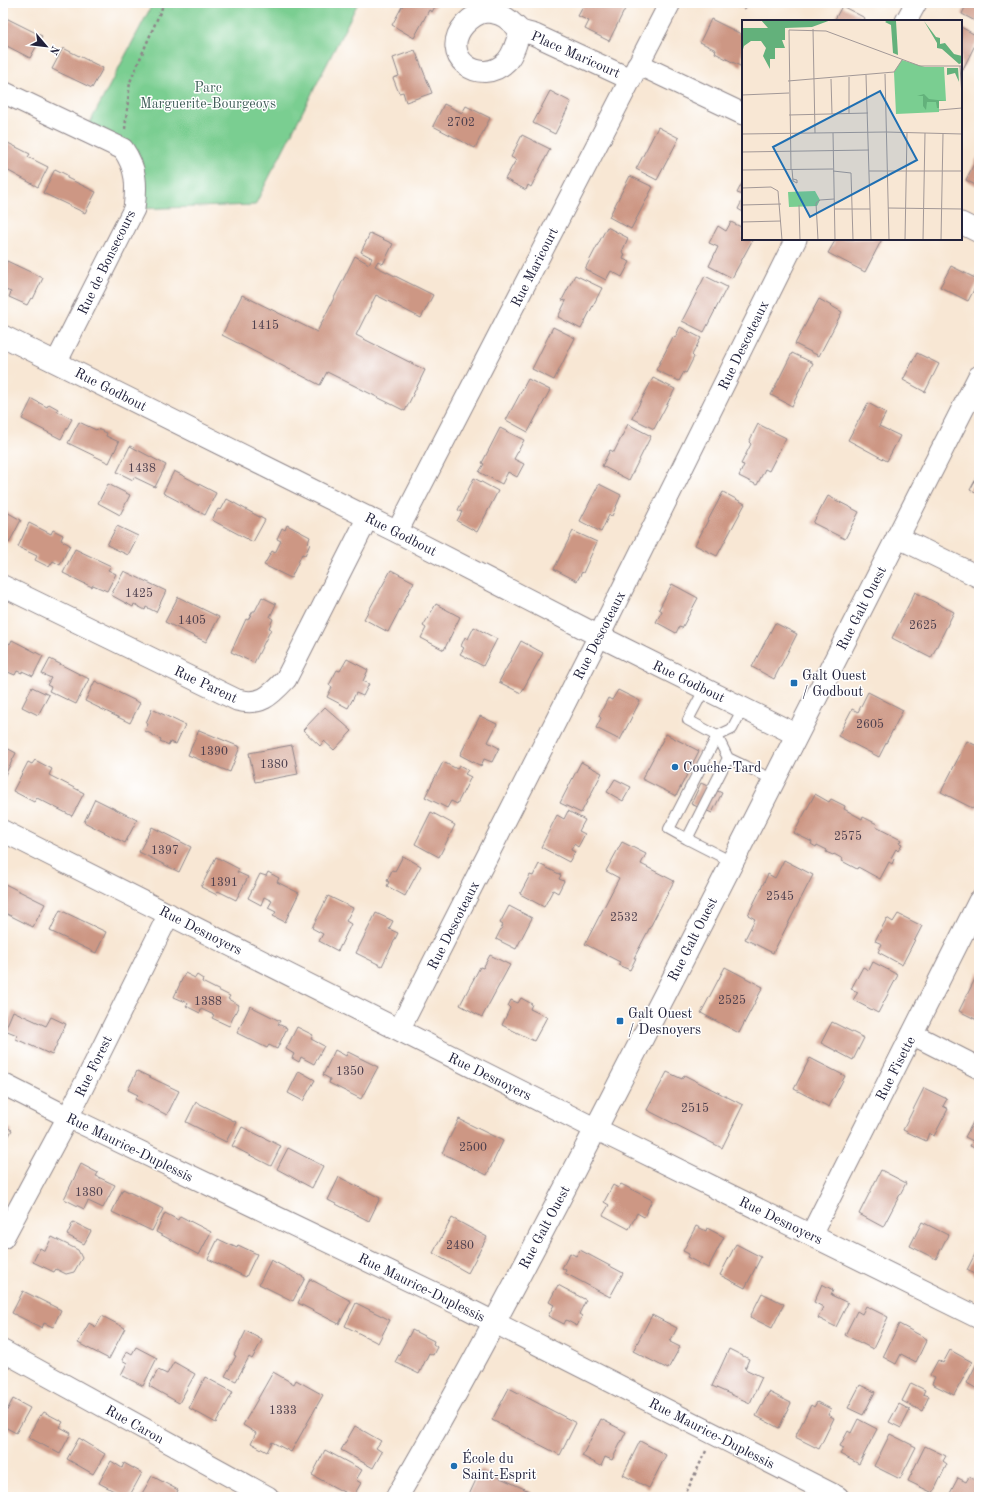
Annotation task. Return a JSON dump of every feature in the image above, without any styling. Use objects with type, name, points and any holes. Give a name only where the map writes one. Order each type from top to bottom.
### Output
[{"type":"street","name":"Rue Maricourt","points":[[397,532],[670,3]]},
{"type":"street","points":[[907,20],[916,3]]},
{"type":"street","name":"Place Maricourt","points":[[520,30],[634,71],[742,114]]},
{"type":"street","points":[[3,92],[123,149]]},
{"type":"street","name":"Rue de Bonsecours","points":[[57,362],[134,209],[137,191],[134,172],[130,159],[123,149]]},
{"type":"street","points":[[962,224],[979,232]]},
{"type":"street","name":"Rue Descoteaux","points":[[399,1030],[599,636],[796,240]]},
{"type":"street","name":"Rue Godbout","points":[[3,336],[397,532],[599,636],[797,735]]},
{"type":"street","name":"Rue Galt Ouest","points":[[397,1497],[433,1435],[596,1129],[979,377]]},
{"type":"street","name":"Rue Parent","points":[[3,586],[237,700],[248,703],[258,701],[274,693],[286,679],[368,518]]},
{"type":"street","points":[[897,537],[979,577]]},
{"type":"street","name":"Rue Desnoyers","points":[[3,831],[596,1129],[979,1318]]},
{"type":"street","name":"Rue Fisette","points":[[811,1235],[979,901]]},
{"type":"street","name":"Rue Forest","points":[[3,1238],[68,1117],[169,914]]},
{"type":"street","points":[[912,1034],[979,1068]]},
{"type":"street","name":"Rue Maurice-Duplessis","points":[[3,1084],[68,1117],[494,1322],[838,1497]]},
{"type":"street","name":"Rue Caron","points":[[3,1351],[268,1497]]},
{"type":"lane","points":[[705,688],[688,720],[717,736],[728,758],[774,780]]},
{"type":"lane","points":[[732,862],[669,829],[717,736],[732,730],[743,708]]},
{"type":"lane","points":[[687,839],[728,758]]},
{"type":"path","points":[[123,149],[130,82],[164,3]]},
{"type":"path","points":[[684,1497],[714,1435]]},
{"type":"green space","name":"Parc Marguerite-Bourgeoys","points":[[153,3],[358,3],[255,205],[134,209],[134,172],[85,132]]},
{"type":"building","points":[[404,3],[437,3],[432,12],[429,10],[414,38],[392,25]]},
{"type":"building","points":[[585,3],[628,3],[609,41],[585,29],[589,21],[578,16]]},
{"type":"building","points":[[732,3],[748,3],[745,9]]},
{"type":"building","points":[[967,3],[979,3],[979,23],[962,14]]},
{"type":"building","points":[[842,6],[865,18],[864,20],[835,20]]},
{"type":"building","points":[[4,17],[42,36],[30,58],[3,44]]},
{"type":"building","points":[[711,19],[742,34],[742,67],[715,53],[716,50],[700,42]]},
{"type":"building","points":[[962,28],[979,37],[962,71]]},
{"type":"building","points":[[63,48],[103,68],[92,88],[52,69]]},
{"type":"building","points":[[415,50],[432,93],[406,102],[403,92],[399,93],[393,78],[399,76],[393,58]]},
{"type":"building","points":[[550,91],[571,102],[555,134],[533,123]]},
{"type":"building","points":[[444,104],[462,113],[466,106],[490,118],[475,148],[433,126]]},
{"type":"building","points":[[658,127],[679,138],[657,180],[636,169]]},
{"type":"building","points":[[522,135],[550,149],[531,187],[528,185],[526,190],[505,179],[516,160],[511,157]]},
{"type":"building","points":[[6,142],[30,154],[28,157],[48,167],[38,187],[3,168],[3,148]]},
{"type":"building","points":[[979,154],[979,187],[966,180]]},
{"type":"building","points":[[55,169],[67,175],[67,178],[96,192],[85,213],[43,193]]},
{"type":"building","points":[[630,176],[653,187],[631,229],[609,217]]},
{"type":"building","points":[[742,183],[742,195],[737,193]]},
{"type":"building","points":[[742,201],[742,211],[738,209]]},
{"type":"building","points":[[731,222],[742,228],[742,240],[752,240],[732,278],[709,266],[718,247],[709,243],[718,226],[726,231]]},
{"type":"building","points":[[607,227],[628,238],[622,252],[625,254],[623,259],[630,262],[622,277],[611,271],[606,280],[585,269]]},
{"type":"building","points":[[370,233],[393,244],[383,264],[378,261],[375,266],[433,295],[421,318],[376,295],[356,335],[425,370],[405,411],[327,372],[320,385],[222,335],[242,295],[317,332],[355,256],[369,264],[372,258],[361,252]]},
{"type":"building","points":[[835,240],[881,240],[865,272],[828,253]]},
{"type":"building","points":[[7,261],[43,278],[33,299],[31,298],[27,305],[9,297],[11,292],[3,289],[3,271]]},
{"type":"building","points":[[951,266],[979,280],[968,301],[940,287]]},
{"type":"building","points":[[575,275],[602,288],[581,329],[558,317],[566,301],[562,300]]},
{"type":"building","points":[[705,276],[727,287],[704,332],[682,321]]},
{"type":"building","points":[[819,299],[842,312],[819,356],[795,344]]},
{"type":"building","points":[[553,327],[575,338],[554,380],[532,369]]},
{"type":"building","points":[[680,327],[701,338],[692,355],[694,357],[686,373],[684,372],[679,381],[656,370],[673,337],[675,338]]},
{"type":"building","points":[[792,353],[813,363],[792,406],[771,395]]},
{"type":"building","points":[[917,353],[939,364],[925,392],[903,380]]},
{"type":"building","points":[[653,378],[675,389],[654,429],[632,418]]},
{"type":"building","points":[[528,379],[550,390],[528,432],[506,420]]},
{"type":"building","points":[[32,399],[47,407],[49,404],[58,409],[57,411],[72,419],[61,439],[22,419]]},
{"type":"building","points":[[868,403],[886,413],[879,426],[900,436],[887,461],[848,440]]},
{"type":"building","points":[[79,422],[96,430],[97,429],[107,433],[106,436],[119,442],[109,463],[68,443]]},
{"type":"building","points":[[628,424],[651,436],[629,480],[602,466],[610,450],[614,452]]},
{"type":"building","points":[[758,424],[786,438],[769,471],[765,469],[757,485],[739,476],[744,465],[741,464],[751,444],[749,442]]},
{"type":"building","points":[[500,428],[524,440],[514,459],[524,464],[517,477],[508,472],[502,484],[479,472]]},
{"type":"building","points":[[130,446],[166,465],[155,487],[134,477],[133,480],[117,472]]},
{"type":"building","points":[[174,471],[216,493],[205,515],[163,493]]},
{"type":"building","points":[[979,473],[979,495],[970,490]]},
{"type":"building","points":[[474,478],[498,491],[477,532],[457,521],[462,512],[458,510]]},
{"type":"building","points":[[108,484],[130,495],[120,515],[98,503]]},
{"type":"building","points":[[599,484],[621,495],[612,516],[609,515],[601,532],[580,521]]},
{"type":"building","points":[[723,492],[745,504],[717,556],[695,545]]},
{"type":"building","points":[[828,496],[859,512],[845,539],[813,523]]},
{"type":"building","points":[[227,499],[265,520],[253,542],[212,520],[218,509],[221,510]]},
{"type":"building","points":[[3,510],[21,520],[9,543],[3,540]]},
{"type":"building","points":[[29,523],[51,534],[53,530],[63,535],[61,540],[70,545],[60,565],[53,561],[49,567],[35,560],[37,556],[18,547]]},
{"type":"building","points":[[287,525],[310,537],[308,543],[310,544],[305,555],[302,554],[291,578],[264,565],[272,551],[275,553],[281,541],[277,539],[282,528],[285,530]]},
{"type":"building","points":[[117,526],[138,536],[128,555],[107,545]]},
{"type":"building","points":[[573,531],[597,542],[583,573],[582,572],[577,581],[554,569]]},
{"type":"building","points":[[75,549],[111,566],[108,570],[116,574],[107,591],[93,585],[92,587],[63,573]]},
{"type":"building","points":[[391,570],[414,582],[388,632],[364,619]]},
{"type":"building","points":[[124,571],[166,591],[156,612],[146,607],[145,610],[134,604],[133,607],[111,595]]},
{"type":"building","points":[[672,584],[698,598],[682,628],[679,627],[676,633],[656,622],[662,611],[659,609]]},
{"type":"building","points":[[915,592],[954,612],[931,658],[892,638]]},
{"type":"building","points":[[178,597],[219,617],[206,642],[165,622]]},
{"type":"building","points":[[262,597],[276,604],[270,617],[273,619],[269,628],[271,629],[254,663],[231,652],[246,619],[248,620],[253,611],[255,611]]},
{"type":"building","points":[[436,604],[460,617],[444,650],[421,638],[426,628],[423,626]]},
{"type":"building","points":[[775,623],[797,634],[774,679],[752,667]]},
{"type":"building","points":[[474,627],[497,639],[483,666],[460,654],[464,648],[461,646],[465,637],[468,639]]},
{"type":"building","points":[[12,640],[43,656],[33,676],[22,671],[22,673],[17,671],[15,675],[3,670],[3,651],[7,642],[10,644]]},
{"type":"building","points":[[521,641],[543,653],[521,693],[499,682]]},
{"type":"building","points":[[50,659],[89,679],[76,704],[49,691],[51,687],[47,685],[51,678],[42,674]]},
{"type":"building","points":[[347,659],[368,670],[363,681],[369,684],[363,696],[356,693],[348,708],[327,697],[332,687],[329,685],[337,670],[340,671]]},
{"type":"building","points":[[95,681],[140,703],[130,723],[85,701]]},
{"type":"building","points":[[32,687],[49,695],[38,715],[22,707]]},
{"type":"building","points":[[618,690],[640,701],[620,740],[596,728],[601,718],[599,716],[608,698],[612,700]]},
{"type":"building","points":[[868,692],[903,710],[879,757],[838,736],[852,709],[858,712]]},
{"type":"building","points":[[325,707],[352,731],[334,750],[324,741],[320,746],[303,730]]},
{"type":"building","points":[[152,709],[185,725],[176,744],[170,742],[169,745],[145,731],[148,724],[146,723]]},
{"type":"building","points":[[480,716],[497,724],[488,742],[499,748],[492,762],[484,759],[481,766],[460,755]]},
{"type":"building","points":[[199,730],[240,747],[230,772],[188,755]]},
{"type":"building","points":[[666,734],[699,751],[676,796],[642,779]]},
{"type":"building","points":[[967,741],[979,747],[979,804],[976,810],[941,792]]},
{"type":"building","points":[[292,745],[298,774],[255,782],[249,753]]},
{"type":"building","points":[[3,746],[16,753],[3,779]]},
{"type":"building","points":[[35,760],[52,769],[49,775],[84,793],[72,816],[37,798],[34,802],[13,791],[28,762],[32,764]]},
{"type":"building","points":[[443,762],[457,769],[459,765],[468,770],[465,774],[471,777],[457,804],[451,801],[447,808],[425,797]]},
{"type":"building","points":[[581,762],[602,773],[581,813],[560,803]]},
{"type":"building","points":[[615,779],[631,787],[623,801],[607,792]]},
{"type":"building","points":[[701,783],[722,793],[712,813],[691,804]]},
{"type":"building","points":[[815,794],[829,802],[831,799],[845,806],[844,809],[862,819],[863,817],[877,824],[876,827],[901,840],[899,843],[902,844],[898,851],[896,849],[891,858],[894,859],[892,864],[889,862],[880,879],[858,867],[857,869],[842,861],[843,859],[826,852],[827,850],[817,845],[816,847],[811,844],[812,842],[794,833]]},
{"type":"building","points":[[95,799],[137,820],[125,843],[84,822]]},
{"type":"building","points":[[568,811],[585,820],[579,831],[585,834],[578,847],[574,844],[571,850],[575,852],[569,862],[541,847],[557,815],[564,819]]},
{"type":"building","points":[[431,812],[455,825],[439,857],[415,844]]},
{"type":"building","points":[[152,827],[191,847],[179,872],[139,852]]},
{"type":"building","points":[[622,842],[646,854],[641,864],[674,881],[634,958],[636,958],[630,970],[618,965],[620,962],[585,944],[619,878],[606,871]]},
{"type":"building","points":[[403,856],[421,866],[405,896],[387,886],[389,882],[387,881],[392,870],[395,871]]},
{"type":"building","points":[[216,857],[239,869],[237,872],[248,877],[236,900],[218,891],[217,895],[201,887]]},
{"type":"building","points":[[784,860],[813,875],[773,953],[745,939],[755,919],[748,915],[768,874],[775,878]]},
{"type":"building","points":[[539,864],[561,875],[559,879],[564,881],[558,893],[553,890],[544,907],[520,894],[530,875],[533,876]]},
{"type":"building","points":[[268,872],[279,878],[277,882],[299,893],[285,922],[273,916],[276,912],[268,908],[272,901],[264,897],[261,905],[248,898],[260,874],[266,876]]},
{"type":"building","points":[[3,883],[45,904],[33,927],[3,912]]},
{"type":"building","points":[[328,896],[353,908],[346,921],[351,924],[338,951],[319,941],[323,934],[312,928]]},
{"type":"building","points":[[509,906],[532,918],[516,949],[496,939],[503,925],[500,923]]},
{"type":"building","points":[[60,910],[106,932],[96,953],[50,931]]},
{"type":"building","points":[[376,913],[393,921],[389,929],[398,933],[382,966],[356,953]]},
{"type":"building","points":[[898,914],[922,926],[902,965],[878,952],[882,944],[875,941],[887,918],[893,922]]},
{"type":"building","points":[[490,955],[510,965],[482,1017],[460,1005],[480,967],[483,968]]},
{"type":"building","points":[[873,962],[898,975],[878,1013],[853,1000],[858,992],[851,989],[863,967],[869,970]]},
{"type":"building","points":[[725,967],[763,987],[739,1033],[701,1013]]},
{"type":"building","points":[[979,971],[979,1021],[959,1011]]},
{"type":"building","points":[[185,973],[195,978],[197,975],[203,979],[202,982],[230,996],[228,999],[239,1005],[229,1026],[212,1018],[214,1015],[201,1009],[200,1013],[186,1006],[188,1003],[174,997]]},
{"type":"building","points":[[521,998],[532,1004],[530,1009],[547,1017],[534,1041],[502,1025],[510,1008],[508,1006],[511,1000],[518,1003]]},
{"type":"building","points":[[250,1006],[280,1021],[278,1024],[287,1028],[277,1049],[269,1045],[267,1048],[237,1033]]},
{"type":"building","points":[[13,1011],[46,1026],[51,1017],[66,1024],[52,1055],[16,1039],[17,1035],[5,1030]]},
{"type":"building","points":[[832,1022],[864,1038],[853,1060],[821,1043]]},
{"type":"building","points":[[297,1027],[313,1035],[311,1039],[324,1046],[314,1064],[301,1057],[299,1062],[292,1058],[294,1054],[286,1049]]},
{"type":"building","points":[[335,1050],[346,1056],[348,1052],[378,1067],[361,1099],[329,1083],[330,1079],[323,1075]]},
{"type":"building","points":[[810,1058],[845,1076],[829,1107],[794,1089]]},
{"type":"building","points":[[137,1071],[179,1091],[167,1115],[135,1099],[138,1095],[128,1090]]},
{"type":"building","points":[[299,1071],[315,1080],[303,1101],[288,1093]]},
{"type":"building","points":[[667,1072],[682,1079],[684,1075],[743,1105],[722,1148],[647,1110]]},
{"type":"building","points":[[924,1088],[947,1099],[943,1106],[948,1109],[934,1136],[929,1133],[926,1141],[903,1130]]},
{"type":"building","points":[[196,1102],[236,1122],[226,1142],[186,1122]]},
{"type":"building","points":[[978,1113],[979,1150],[970,1146],[973,1141],[965,1137]]},
{"type":"building","points":[[459,1119],[503,1141],[487,1175],[442,1153]]},
{"type":"building","points":[[3,1125],[12,1130],[3,1147]]},
{"type":"building","points":[[242,1127],[281,1146],[271,1166],[232,1146]]},
{"type":"building","points":[[288,1148],[323,1166],[312,1188],[277,1169]]},
{"type":"building","points":[[81,1164],[98,1173],[96,1176],[115,1185],[103,1208],[88,1201],[84,1209],[64,1199]]},
{"type":"building","points":[[881,1170],[906,1183],[883,1227],[859,1214]]},
{"type":"building","points":[[339,1177],[380,1198],[369,1221],[328,1200]]},
{"type":"building","points":[[621,1184],[652,1200],[644,1217],[637,1213],[629,1229],[603,1215],[609,1205],[604,1202],[613,1185],[618,1188]]},
{"type":"building","points":[[123,1189],[163,1209],[152,1231],[112,1212]]},
{"type":"building","points":[[165,1213],[178,1220],[180,1216],[211,1232],[199,1255],[156,1232]]},
{"type":"building","points":[[452,1218],[487,1237],[468,1273],[433,1253]]},
{"type":"building","points":[[73,1222],[91,1231],[84,1244],[67,1235]]},
{"type":"building","points":[[922,1222],[948,1235],[936,1259],[910,1246]]},
{"type":"building","points":[[696,1226],[706,1231],[707,1228],[724,1237],[708,1268],[687,1257],[689,1254],[683,1251]]},
{"type":"building","points":[[52,1237],[78,1250],[82,1258],[74,1272],[66,1274],[56,1269],[54,1272],[33,1262],[40,1248],[45,1251]]},
{"type":"building","points":[[218,1239],[237,1248],[238,1245],[257,1254],[246,1277],[208,1259]]},
{"type":"building","points":[[736,1244],[761,1257],[745,1288],[720,1275]]},
{"type":"building","points":[[580,1250],[623,1273],[610,1297],[565,1273],[566,1270],[562,1268],[570,1253],[576,1256]]},
{"type":"building","points":[[976,1252],[979,1254],[979,1277],[967,1270]]},
{"type":"building","points":[[271,1260],[305,1278],[293,1301],[259,1284]]},
{"type":"building","points":[[310,1279],[351,1301],[339,1324],[298,1303]]},
{"type":"building","points":[[822,1284],[833,1290],[831,1295],[848,1303],[836,1327],[818,1318],[823,1307],[814,1302]]},
{"type":"building","points":[[558,1285],[586,1300],[579,1314],[582,1316],[577,1326],[566,1320],[564,1324],[548,1316],[554,1305],[549,1302]]},
{"type":"building","points":[[23,1291],[61,1310],[53,1327],[44,1323],[42,1328],[12,1313]]},
{"type":"building","points":[[762,1293],[784,1304],[772,1328],[750,1317]]},
{"type":"building","points":[[356,1303],[390,1320],[378,1343],[345,1326]]},
{"type":"building","points":[[866,1306],[888,1317],[873,1349],[845,1335],[857,1311],[862,1314]]},
{"type":"building","points":[[652,1315],[677,1328],[670,1342],[680,1347],[668,1369],[633,1351]]},
{"type":"building","points":[[102,1316],[125,1328],[109,1359],[78,1343],[89,1323],[96,1327]]},
{"type":"building","points":[[899,1324],[927,1339],[916,1362],[901,1354],[896,1364],[883,1357]]},
{"type":"building","points":[[412,1330],[434,1341],[433,1344],[437,1347],[433,1355],[429,1353],[419,1374],[395,1362]]},
{"type":"building","points":[[246,1331],[262,1340],[252,1359],[249,1357],[236,1381],[225,1376],[236,1356],[234,1355]]},
{"type":"building","points":[[136,1347],[157,1358],[143,1386],[121,1375],[127,1363],[122,1360],[127,1351],[132,1354]]},
{"type":"building","points":[[729,1349],[749,1359],[745,1369],[762,1377],[750,1403],[712,1386]]},
{"type":"building","points":[[950,1350],[972,1362],[954,1395],[932,1384],[935,1377],[930,1375],[938,1360],[943,1363]]},
{"type":"building","points":[[174,1362],[195,1374],[179,1403],[149,1386],[158,1370],[167,1374]]},
{"type":"building","points":[[977,1363],[979,1364],[979,1390],[967,1383]]},
{"type":"building","points":[[273,1372],[294,1384],[296,1380],[323,1395],[291,1452],[272,1442],[267,1452],[251,1443],[256,1433],[243,1425]]},
{"type":"building","points":[[205,1377],[233,1392],[216,1423],[189,1408]]},
{"type":"building","points":[[911,1383],[925,1390],[923,1394],[929,1396],[922,1411],[902,1401]]},
{"type":"building","points":[[860,1385],[875,1392],[863,1415],[848,1408]]},
{"type":"building","points":[[509,1388],[576,1423],[560,1455],[492,1420]]},
{"type":"building","points":[[769,1392],[791,1403],[779,1428],[756,1416]]},
{"type":"building","points":[[13,1399],[30,1408],[16,1433],[3,1426],[3,1418]]},
{"type":"building","points":[[817,1402],[831,1409],[828,1415],[834,1418],[819,1449],[795,1437],[811,1405],[814,1407]]},
{"type":"building","points":[[899,1404],[910,1410],[901,1428],[889,1422]]},
{"type":"building","points":[[44,1412],[63,1422],[60,1427],[71,1433],[60,1454],[28,1437],[40,1415],[41,1416]]},
{"type":"building","points":[[601,1419],[626,1432],[612,1460],[605,1457],[601,1466],[582,1456]]},
{"type":"building","points":[[858,1419],[877,1429],[859,1464],[840,1454],[844,1448],[840,1446],[848,1431],[851,1433]]},
{"type":"building","points":[[355,1426],[381,1441],[376,1448],[382,1452],[373,1468],[341,1450]]},
{"type":"building","points":[[890,1434],[916,1447],[900,1479],[874,1466]]},
{"type":"building","points":[[79,1438],[105,1454],[93,1474],[67,1459]]},
{"type":"building","points":[[640,1441],[666,1455],[649,1488],[623,1475]]},
{"type":"building","points":[[925,1446],[946,1456],[943,1461],[947,1464],[933,1493],[908,1481]]},
{"type":"building","points":[[325,1450],[362,1470],[356,1480],[361,1483],[353,1497],[312,1475]]},
{"type":"building","points":[[111,1461],[122,1468],[124,1463],[142,1473],[129,1497],[125,1497],[99,1483]]},
{"type":"building","points":[[481,1469],[531,1492],[529,1497],[468,1497]]},
{"type":"building","points":[[152,1476],[178,1490],[175,1497],[140,1497]]},
{"type":"building","points":[[969,1477],[979,1482],[979,1497],[948,1497],[958,1478],[966,1482]]},
{"type":"place","name":"Galt Ouest / Godbout","points":[[794,683]]},
{"type":"place","name":"Couche-Tard","points":[[675,767]]},
{"type":"place","name":"Galt Ouest / Desnoyers","points":[[620,1021]]},
{"type":"place","name":"École du Saint-Esprit","points":[[454,1466]]}]
